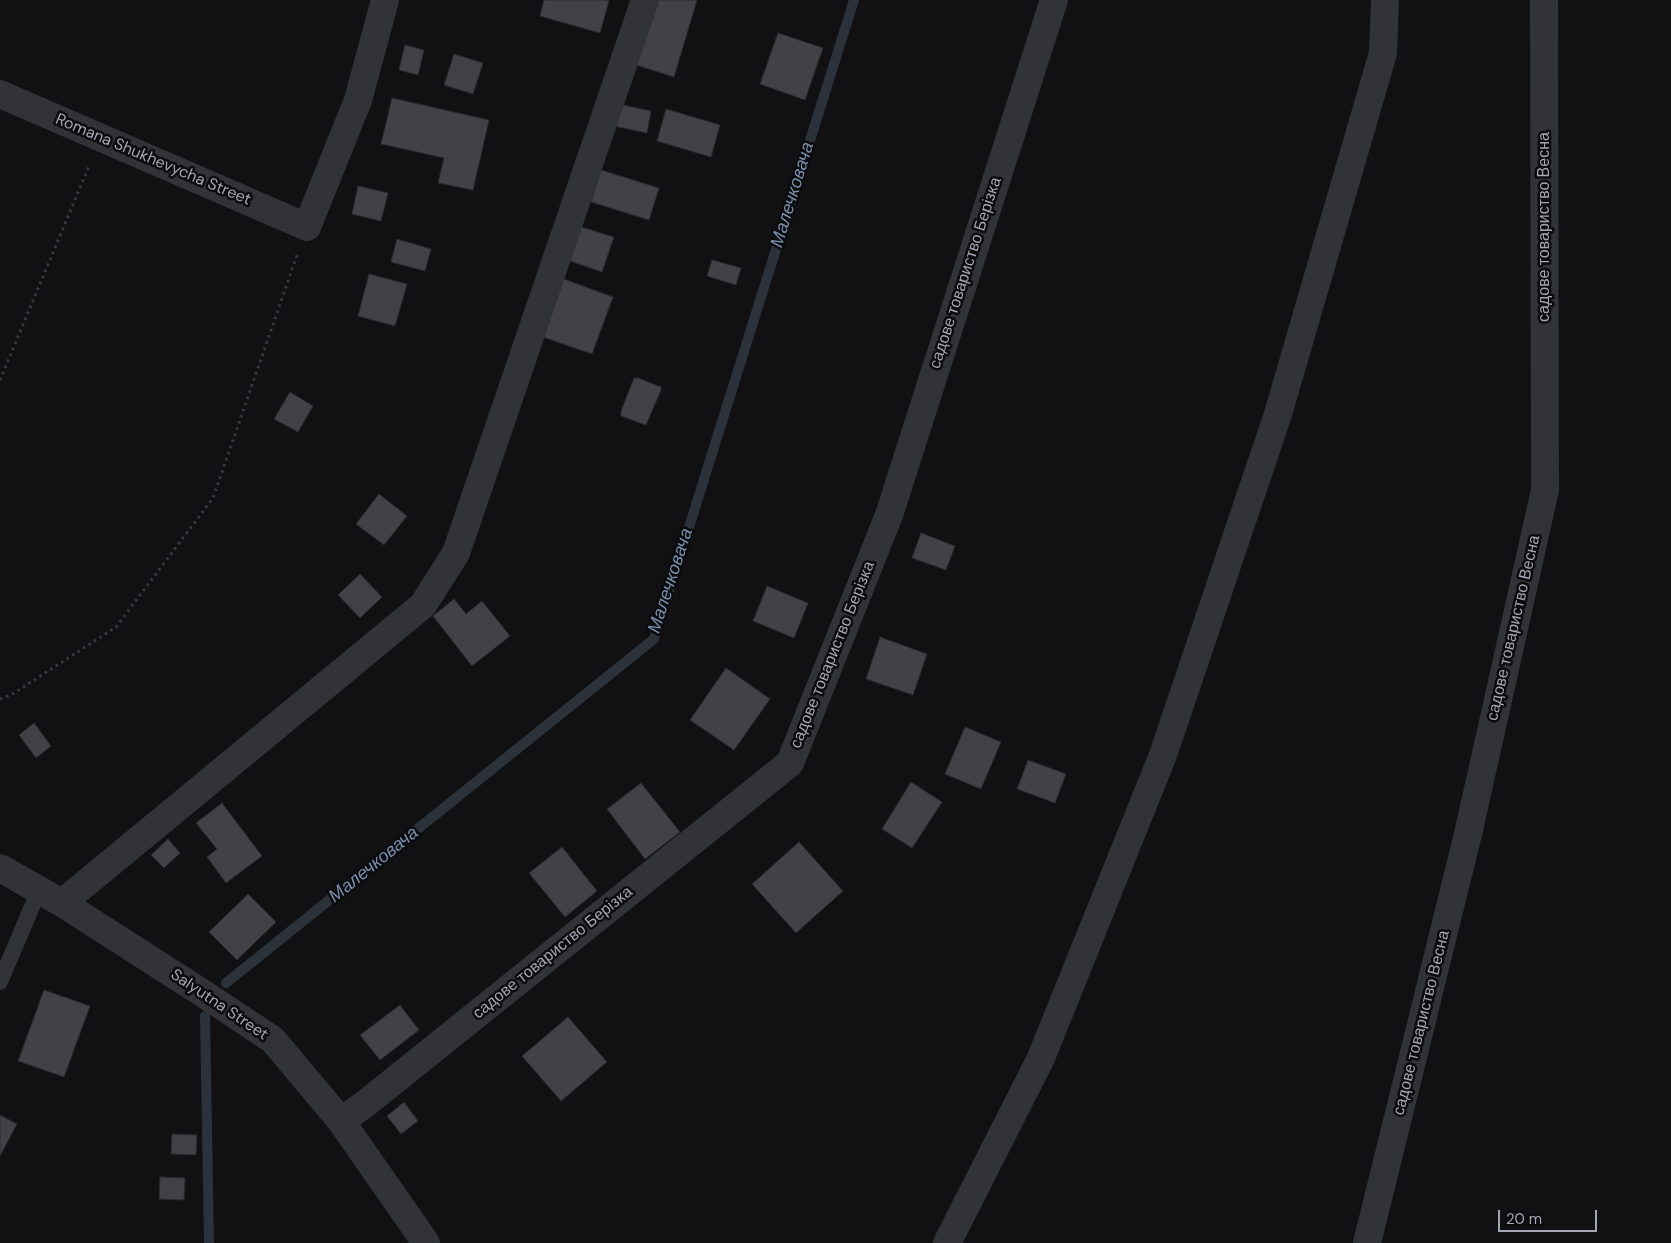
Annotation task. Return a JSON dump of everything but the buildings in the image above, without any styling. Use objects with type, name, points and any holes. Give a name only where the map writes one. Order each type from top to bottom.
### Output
[{"type":"street","points":[[307,226],[358,100],[385,0]]},
{"type":"street","points":[[50,897],[423,605],[456,553],[645,0]]},
{"type":"street","name":"садове товариство Берізка","points":[[340,1121],[372,1098],[790,763],[889,515],[1054,0]]},
{"type":"street","points":[[947,1243],[1041,1058],[1163,755],[1278,414],[1383,53],[1385,0]]},
{"type":"street","name":"садове товариство Весна","points":[[1368,1243],[1468,834],[1545,490],[1544,0]]},
{"type":"street","name":"Romana Shukhevycha Street","points":[[0,94],[307,226]]},
{"type":"street","name":"Salyutna Street","points":[[0,868],[50,897],[204,994],[273,1040],[340,1121],[426,1243]]},
{"type":"lane","points":[[0,982],[50,897]]},
{"type":"path","points":[[0,380],[101,138]]},
{"type":"path","points":[[0,699],[11,695],[116,627],[213,498],[307,226]]},
{"type":"waterway","name":"Малечковача","points":[[226,983],[654,639],[854,0]]},
{"type":"waterway","name":"Малечковача","points":[[205,1016],[209,1243]]}]
